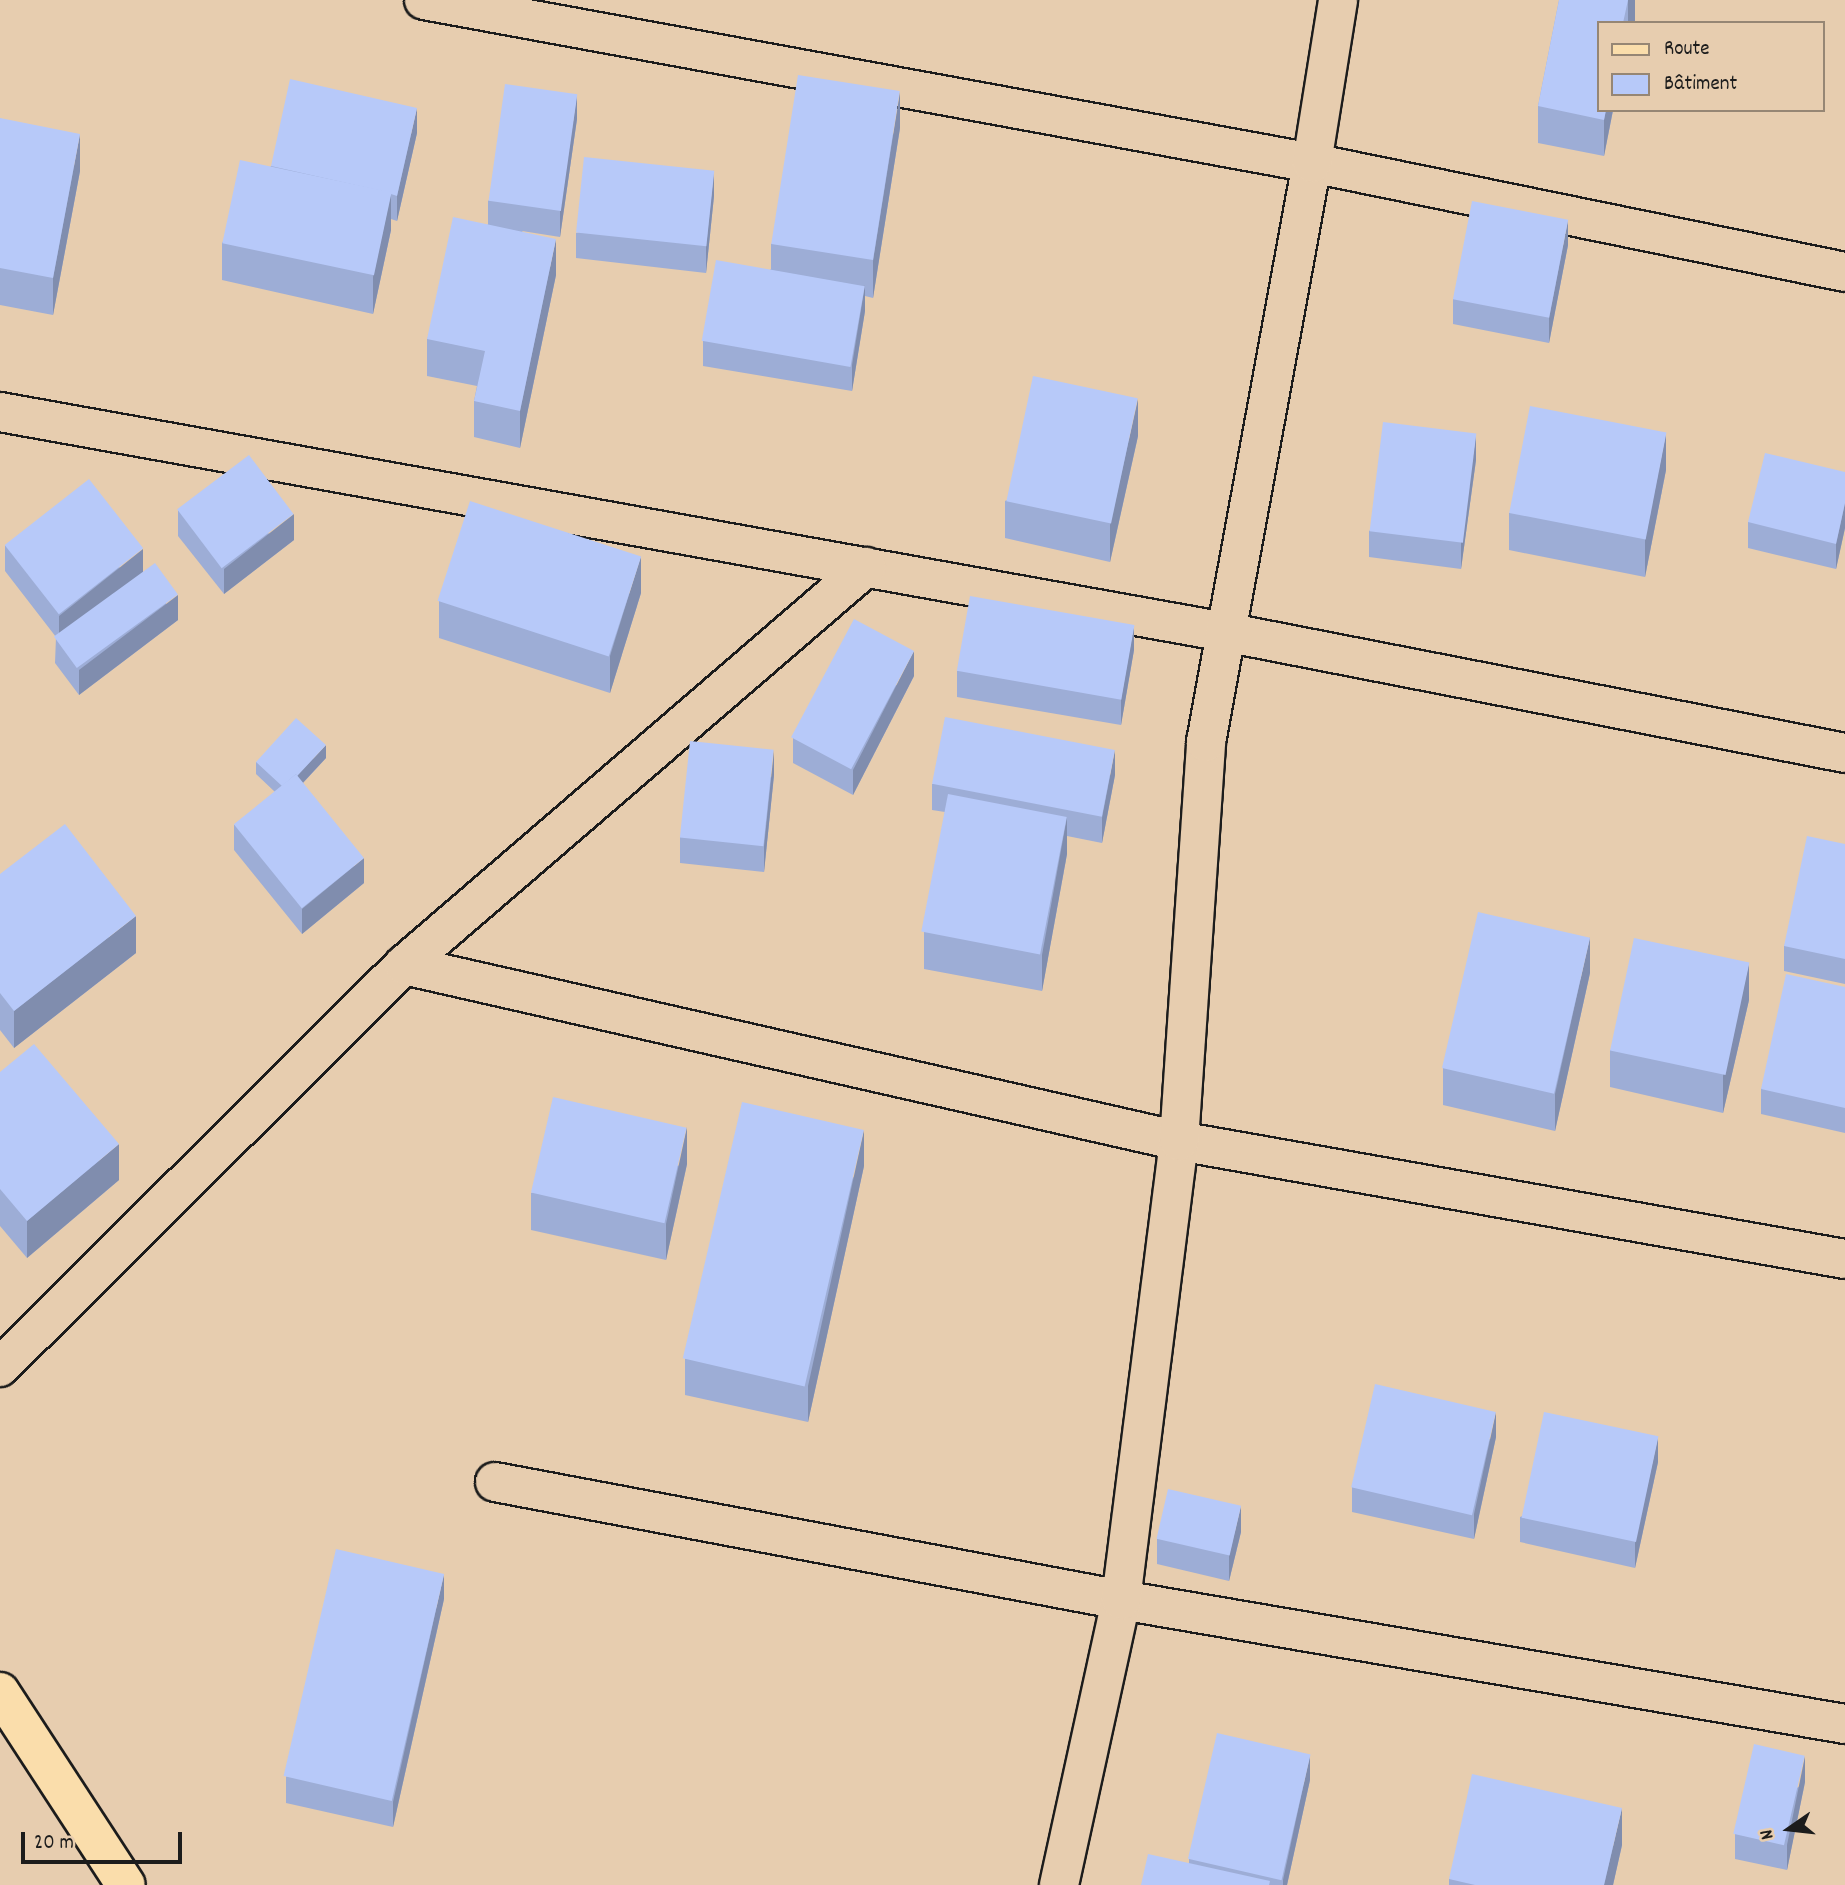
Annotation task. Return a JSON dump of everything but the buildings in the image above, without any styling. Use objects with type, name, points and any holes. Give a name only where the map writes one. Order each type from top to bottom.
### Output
[{"type":"main road","points":[[0,1692],[126,1885]]},
{"type":"street","points":[[424,0],[1312,163],[1845,272]]},
{"type":"street","points":[[1059,1885],[1121,1600],[1179,1141],[1206,742],[1312,163],[1338,0]]},
{"type":"street","points":[[0,412],[1225,632],[1845,753]]},
{"type":"street","points":[[0,1367],[404,965],[866,567]]},
{"type":"street","points":[[404,965],[1179,1141],[1845,1259]]},
{"type":"street","points":[[495,1482],[1121,1600],[1845,1724]]}]
